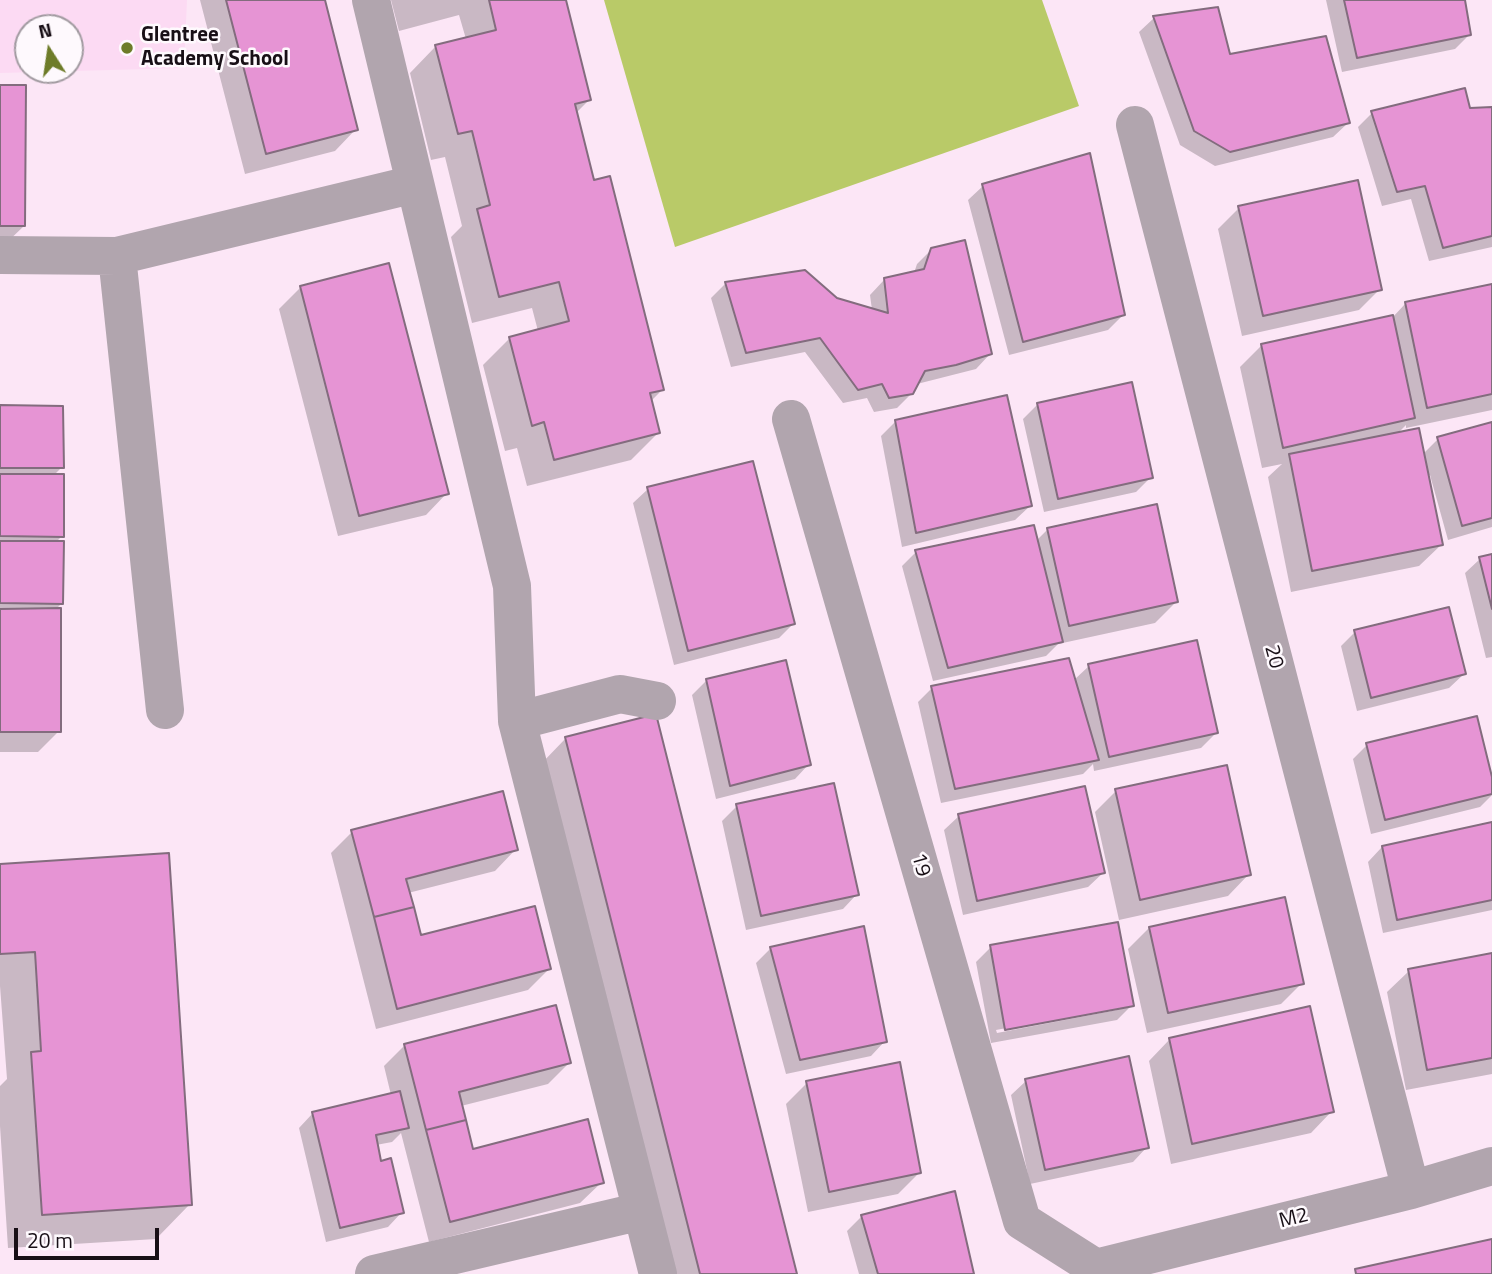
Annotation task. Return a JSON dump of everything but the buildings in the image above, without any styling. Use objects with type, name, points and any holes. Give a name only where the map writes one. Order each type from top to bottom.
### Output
[{"type":"street","points":[[371,0],[512,586],[517,721],[658,1274]]},
{"type":"street","name":"20","points":[[1135,125],[1411,1189]]},
{"type":"street","points":[[0,255],[117,256],[415,184]]},
{"type":"street","points":[[117,256],[165,710]]},
{"type":"street","name":"19","points":[[791,419],[1022,1221],[1096,1271]]},
{"type":"street","points":[[517,721],[620,694],[657,701]]},
{"type":"street","name":"M2","points":[[1096,1271],[1492,1166]]},
{"type":"street","points":[[374,1274],[642,1211]]},
{"type":"shaded area","name":"Glentree Academy School","points":[[0,0],[187,0],[184,68],[84,71],[84,14],[14,14],[14,73],[0,73]]},
{"type":"green space","points":[[604,0],[1042,0],[1079,106],[675,247]]},
{"type":"place","name":"Glentree Academy School","points":[[127,48]]}]
